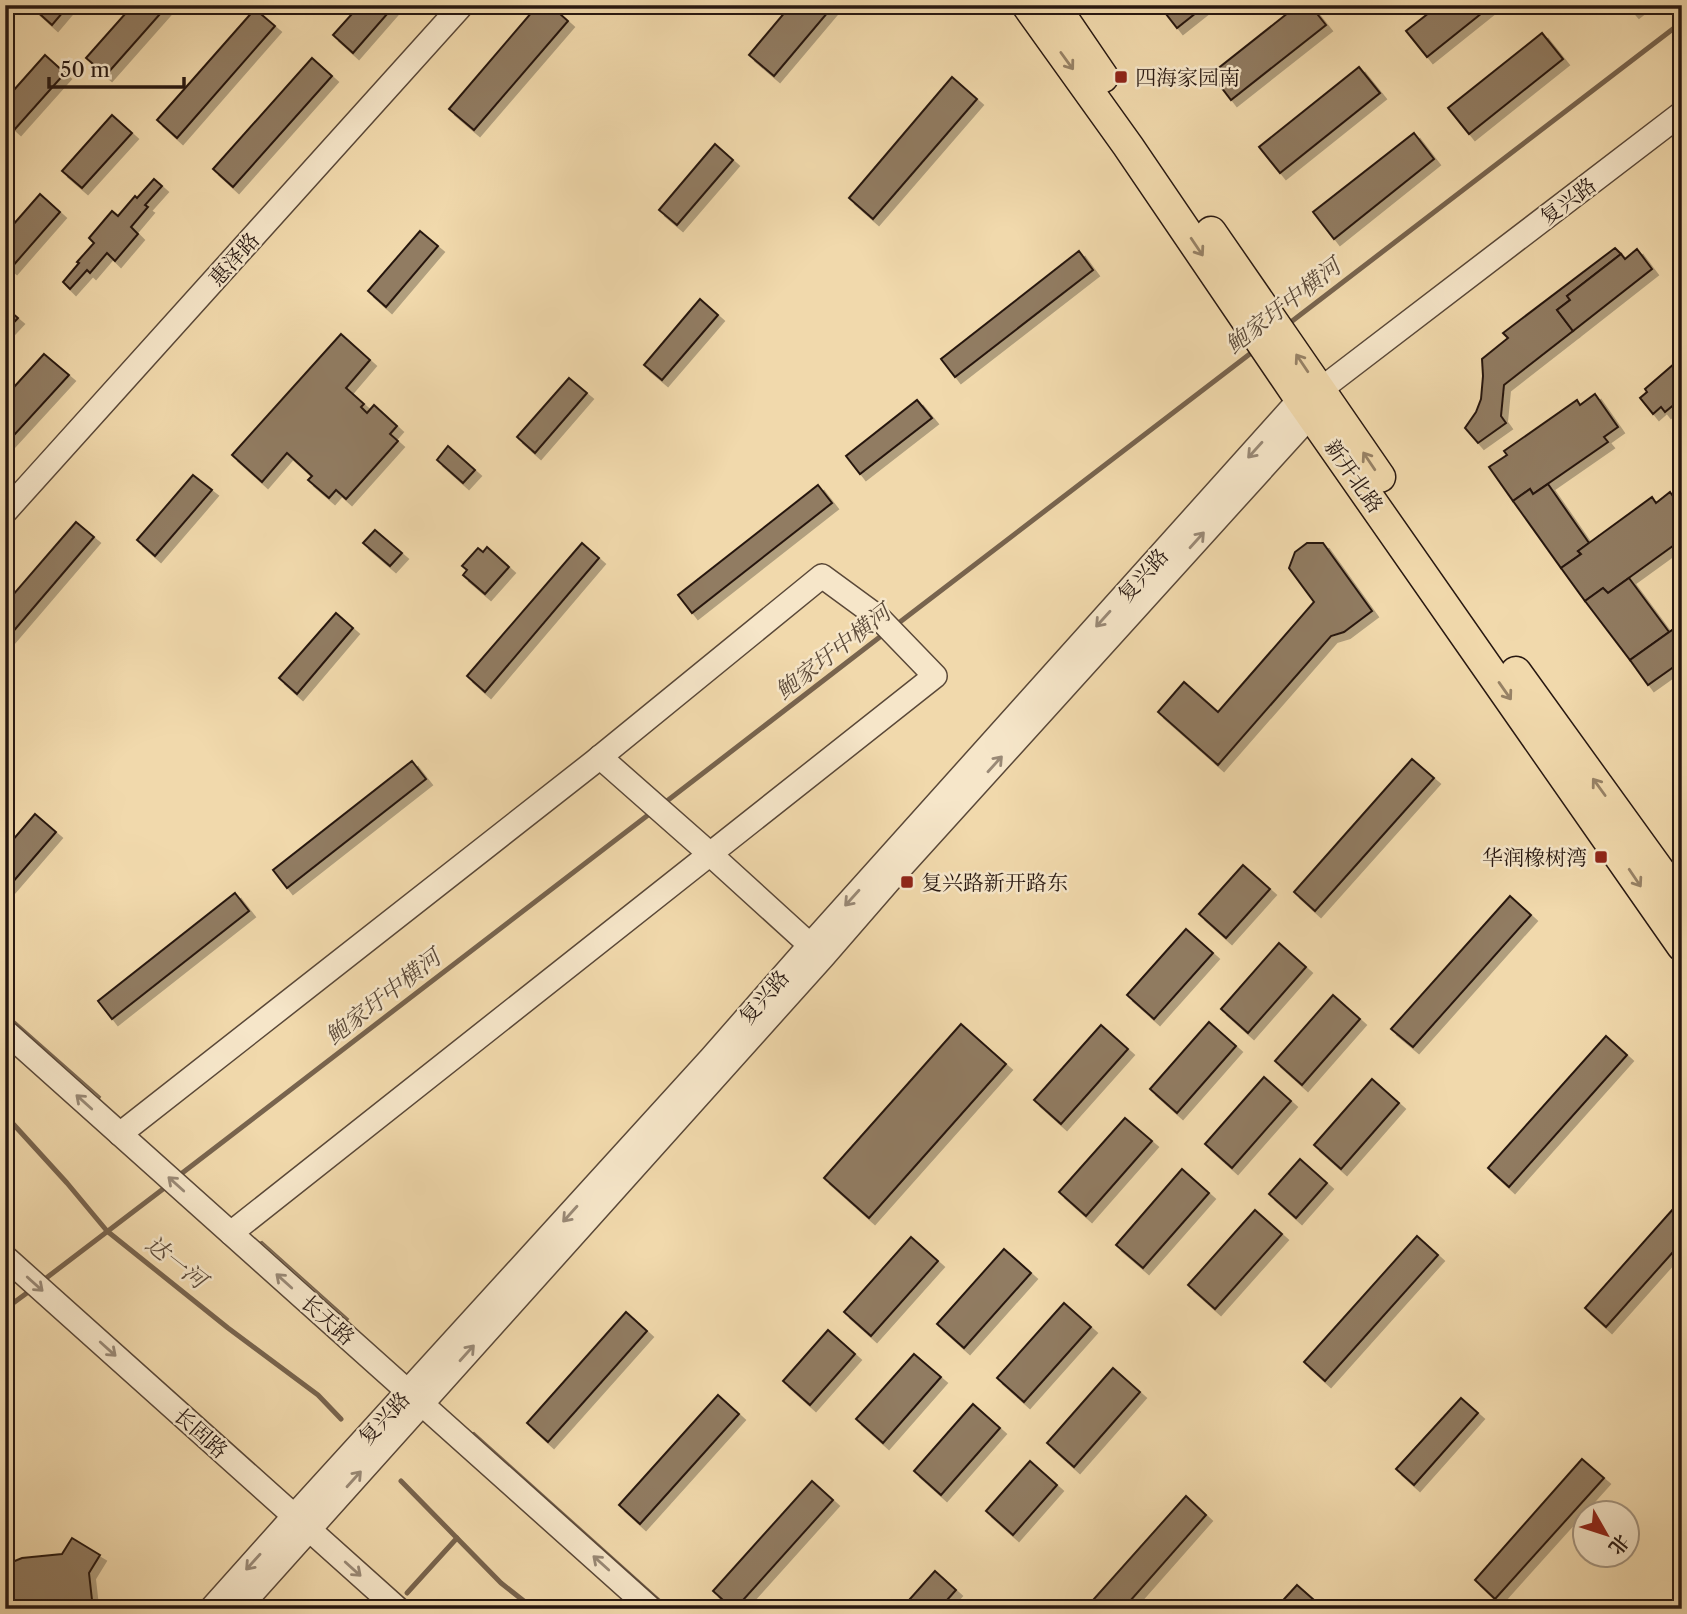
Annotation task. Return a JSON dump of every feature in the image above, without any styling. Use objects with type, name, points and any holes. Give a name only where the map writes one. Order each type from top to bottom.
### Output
[{"type":"main road","name":"新开北路","points":[[1027,5],[1128,146],[1267,331]]},
{"type":"main road","name":"新开北路","points":[[1054,5],[1311,401],[1682,946]]},
{"type":"main road","name":"新开北路","points":[[1311,401],[1451,582],[1682,902]]},
{"type":"street","name":"惠泽路","points":[[5,512],[462,5]]},
{"type":"street","name":"复兴路","points":[[211,1609],[301,1522],[816,951],[915,853],[1311,401],[1682,113]]},
{"type":"street","points":[[120,1134],[600,757],[822,576],[878,617],[935,676],[231,1233]]},
{"type":"street","points":[[600,757],[816,951]]},
{"type":"street","name":"长天路","points":[[5,1031],[652,1609]]},
{"type":"street","name":"长固路","points":[[9,1261],[398,1609]]},
{"type":"street","name":"复兴路","points":[[237,1609],[301,1522]]},
{"type":"shaded area","points":[[5,1013],[100,1097],[98,1100],[5,1017]]},
{"type":"shaded area","points":[[262,1242],[348,1319],[346,1321],[259,1243]]},
{"type":"shaded area","points":[[474,1433],[670,1609],[665,1609],[471,1434]]},
{"type":"building","points":[[69,5],[52,25],[32,7]]},
{"type":"building","points":[[133,5],[168,5],[106,75],[86,58]]},
{"type":"building","points":[[360,5],[395,5],[353,53],[333,35]]},
{"type":"building","points":[[538,5],[550,5],[568,21],[474,130],[449,109]]},
{"type":"building","points":[[791,5],[834,5],[774,76],[749,55]]},
{"type":"building","points":[[1159,5],[1206,5],[1177,28]]},
{"type":"building","points":[[1298,5],[1310,5],[1326,25],[1231,100],[1211,74]]},
{"type":"building","points":[[1439,5],[1492,5],[1427,57],[1406,31]]},
{"type":"building","points":[[1627,5],[1642,5],[1633,12]]},
{"type":"building","points":[[255,9],[275,26],[177,138],[157,120]]},
{"type":"building","points":[[1542,33],[1563,59],[1469,134],[1448,108]]},
{"type":"building","points":[[45,55],[65,73],[15,129],[5,120],[5,100]]},
{"type":"building","points":[[312,58],[332,76],[233,187],[213,169]]},
{"type":"building","points":[[1359,67],[1380,93],[1280,173],[1259,147]]},
{"type":"building","points":[[952,77],[977,99],[873,219],[849,198]]},
{"type":"building","points":[[112,115],[132,133],[82,188],[62,171]]},
{"type":"building","points":[[1414,133],[1434,159],[1334,239],[1313,212]]},
{"type":"building","points":[[715,144],[733,160],[677,225],[659,210]]},
{"type":"building","points":[[154,179],[162,186],[145,205],[148,207],[131,227],[138,234],[115,261],[107,253],[90,273],[87,270],[70,289],[63,282],[94,243],[89,238],[112,211],[118,216]]},
{"type":"building","points":[[40,194],[60,212],[11,268],[5,263],[5,234]]},
{"type":"building","points":[[420,231],[438,246],[386,307],[368,291]]},
{"type":"building","points":[[1615,248],[1621,254],[1567,296],[1570,300],[1557,310],[1573,331],[1504,385],[1501,416],[1506,423],[1478,443],[1465,428],[1481,399],[1482,359],[1508,338],[1503,333]]},
{"type":"building","points":[[1637,249],[1652,269],[1573,331],[1557,310],[1570,300],[1567,296],[1621,254],[1625,259]]},
{"type":"building","points":[[1079,251],[1093,270],[955,377],[941,359]]},
{"type":"building","points":[[700,299],[718,315],[662,380],[644,365]]},
{"type":"building","points":[[5,307],[18,318],[5,332]]},
{"type":"building","points":[[341,334],[370,360],[346,388],[364,404],[361,407],[367,413],[374,405],[397,426],[390,434],[398,441],[346,499],[336,490],[329,498],[308,480],[312,476],[287,453],[262,482],[232,455]]},
{"type":"building","points":[[44,354],[69,375],[5,445],[5,397]]},
{"type":"building","points":[[1682,357],[1682,398],[1665,412],[1661,407],[1653,414],[1640,398],[1647,392],[1645,389]]},
{"type":"building","points":[[569,378],[587,393],[535,453],[517,437]]},
{"type":"building","points":[[1595,394],[1618,427],[1604,437],[1608,442],[1533,494],[1530,489],[1513,501],[1489,467],[1507,455],[1504,451],[1577,400],[1580,405]]},
{"type":"building","points":[[917,400],[932,418],[860,474],[846,456]]},
{"type":"building","points":[[448,446],[475,470],[463,483],[437,460]]},
{"type":"building","points":[[193,475],[212,490],[155,556],[137,540]]},
{"type":"building","points":[[1548,484],[1589,543],[1578,551],[1581,554],[1561,568],[1513,501],[1530,489],[1533,494]]},
{"type":"building","points":[[818,485],[832,503],[692,613],[678,595]]},
{"type":"building","points":[[1670,492],[1682,509],[1682,533],[1678,536],[1681,540],[1608,593],[1603,588],[1585,601],[1561,568],[1581,554],[1578,551],[1652,497],[1656,503]]},
{"type":"building","points":[[76,522],[94,537],[5,641],[5,604]]},
{"type":"building","points":[[375,530],[402,553],[390,566],[363,543]]},
{"type":"building","points":[[582,543],[599,558],[485,692],[467,676]]},
{"type":"building","points":[[1307,543],[1323,543],[1372,611],[1344,632],[1331,636],[1218,765],[1158,712],[1184,682],[1218,712],[1314,602],[1289,568],[1295,552]]},
{"type":"building","points":[[487,547],[509,567],[485,594],[463,575],[467,570],[462,566],[478,548],[483,552]]},
{"type":"building","points":[[1629,578],[1669,632],[1630,660],[1585,601],[1603,588],[1608,593]]},
{"type":"building","points":[[336,613],[353,628],[297,694],[279,678]]},
{"type":"building","points":[[1682,623],[1682,661],[1648,685],[1630,660]]},
{"type":"building","points":[[1412,759],[1434,778],[1315,911],[1294,892]]},
{"type":"building","points":[[412,761],[426,779],[287,888],[273,870]]},
{"type":"building","points":[[35,814],[56,832],[5,891],[5,849]]},
{"type":"building","points":[[1243,865],[1270,889],[1226,938],[1199,914]]},
{"type":"building","points":[[235,893],[249,911],[112,1019],[98,1001]]},
{"type":"building","points":[[1510,896],[1531,915],[1413,1047],[1391,1029]]},
{"type":"building","points":[[1186,929],[1213,953],[1154,1019],[1127,995]]},
{"type":"building","points":[[1279,943],[1306,967],[1248,1033],[1221,1009]]},
{"type":"building","points":[[1333,995],[1360,1019],[1302,1085],[1275,1061]]},
{"type":"building","points":[[1209,1022],[1236,1046],[1177,1113],[1150,1089]]},
{"type":"building","points":[[961,1024],[1006,1064],[869,1218],[824,1178]]},
{"type":"building","points":[[1101,1025],[1128,1049],[1061,1124],[1034,1100]]},
{"type":"building","points":[[1606,1036],[1627,1055],[1509,1187],[1488,1168]]},
{"type":"building","points":[[1264,1077],[1291,1101],[1232,1168],[1205,1144]]},
{"type":"building","points":[[1372,1079],[1399,1103],[1341,1169],[1314,1145]]},
{"type":"building","points":[[1125,1118],[1152,1141],[1086,1216],[1059,1192]]},
{"type":"building","points":[[1300,1159],[1327,1183],[1296,1218],[1269,1194]]},
{"type":"building","points":[[1182,1169],[1209,1193],[1143,1268],[1116,1245]]},
{"type":"building","points":[[1682,1199],[1682,1242],[1606,1327],[1585,1308]]},
{"type":"building","points":[[1255,1210],[1282,1234],[1215,1309],[1188,1285]]},
{"type":"building","points":[[1417,1236],[1438,1255],[1325,1381],[1304,1362]]},
{"type":"building","points":[[911,1237],[938,1261],[871,1336],[844,1312]]},
{"type":"building","points":[[1004,1249],[1031,1273],[964,1348],[937,1324]]},
{"type":"building","points":[[1064,1303],[1091,1327],[1024,1402],[997,1378]]},
{"type":"building","points":[[626,1312],[647,1331],[548,1442],[527,1423]]},
{"type":"building","points":[[828,1330],[855,1354],[810,1405],[783,1381]]},
{"type":"building","points":[[914,1354],[941,1377],[883,1443],[856,1419]]},
{"type":"building","points":[[1113,1368],[1140,1392],[1074,1467],[1047,1443]]},
{"type":"building","points":[[718,1395],[739,1414],[640,1524],[619,1505]]},
{"type":"building","points":[[1461,1398],[1478,1413],[1414,1485],[1396,1469]]},
{"type":"building","points":[[973,1404],[1000,1428],[941,1495],[914,1471]]},
{"type":"building","points":[[1582,1459],[1604,1478],[1586,1498],[1572,1498],[1572,1514],[1495,1599],[1475,1580]]},
{"type":"building","points":[[1030,1461],[1057,1485],[1013,1535],[986,1511]]},
{"type":"building","points":[[812,1481],[833,1500],[733,1609],[713,1591]]},
{"type":"building","points":[[1186,1496],[1206,1515],[1123,1609],[1085,1609]]},
{"type":"building","points":[[72,1538],[100,1555],[89,1573],[93,1609],[5,1609],[5,1565],[22,1558],[62,1554]]},
{"type":"building","points":[[935,1571],[956,1590],[939,1609],[901,1609]]},
{"type":"building","points":[[1297,1585],[1322,1607],[1275,1609]]},
{"type":"waterway","name":"鲍家圩中横河","points":[[1287,325],[1682,22]]},
{"type":"waterway","name":"鲍家圩中横河","points":[[896,625],[1255,350]]},
{"type":"waterway","name":"鲍家圩中横河","points":[[663,804],[885,633]]},
{"type":"waterway","name":"鲍家圩中横河","points":[[177,1177],[652,812]]},
{"type":"waterway","name":"达一河","points":[[5,1115],[107,1231],[228,1328],[318,1395],[341,1419]]},
{"type":"waterway","name":"鲍家圩中横河","points":[[41,1282],[167,1186]]},
{"type":"waterway","name":"鲍家圩中横河","points":[[5,1309],[31,1290]]},
{"type":"waterway","name":"达一河","points":[[401,1481],[501,1583],[534,1609]]},
{"type":"waterway","points":[[407,1593],[457,1538]]},
{"type":"place","name":"四海家园南","points":[[1121,77]]},
{"type":"place","name":"华润橡树湾","points":[[1601,857]]},
{"type":"place","name":"复兴路新开路东","points":[[907,882]]}]
